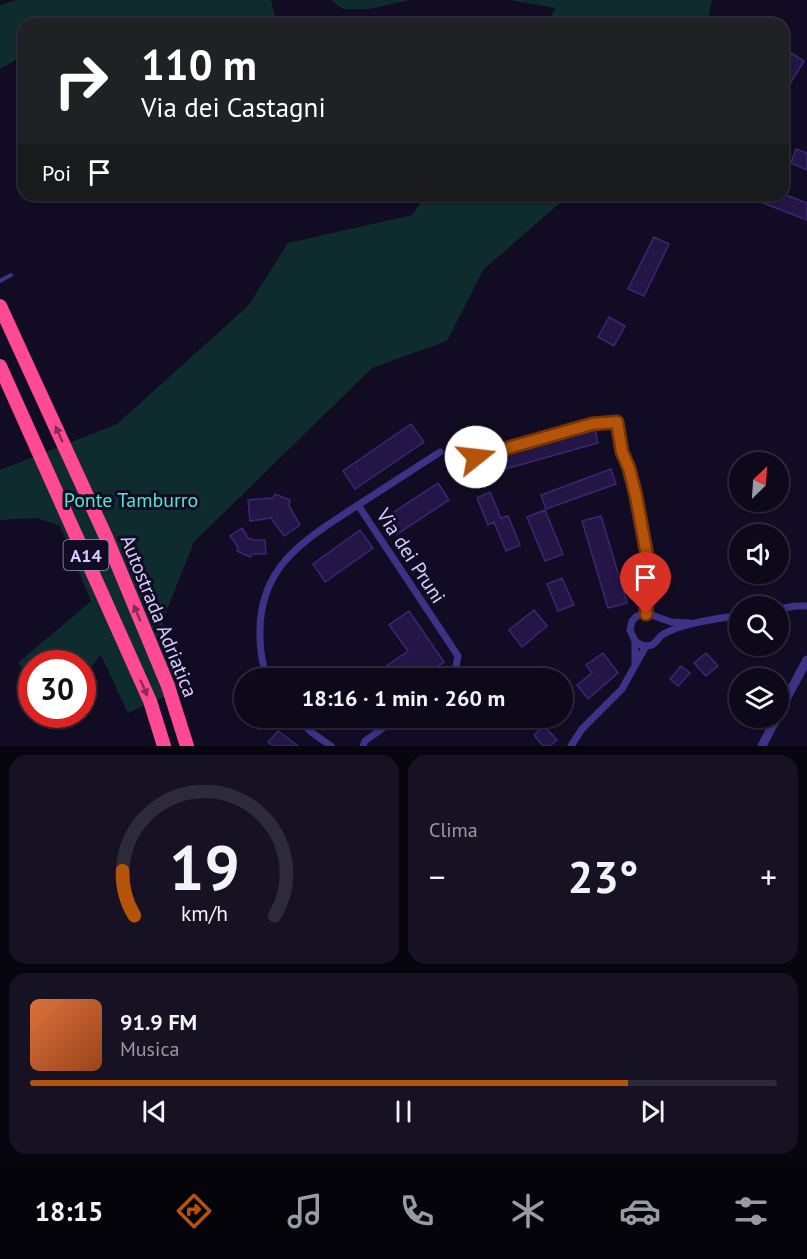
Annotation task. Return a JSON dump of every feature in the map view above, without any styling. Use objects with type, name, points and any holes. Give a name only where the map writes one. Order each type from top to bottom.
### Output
[{"type":"highway","name":"Autostrada Adriatica","points":[[0,306],[106,537],[168,686],[187,746]]},
{"type":"highway","name":"Autostrada Adriatica","points":[[0,366],[150,701],[164,746]]},
{"type":"street","points":[[476,457],[592,424],[617,422],[622,452],[629,468],[636,496],[648,561],[646,614]]},
{"type":"street","name":"Via dei Pruni","points":[[440,452],[358,505],[458,656],[456,668]]},
{"type":"street","points":[[265,668],[260,648],[260,624],[263,601],[273,576],[295,549],[358,505]]},
{"type":"street","points":[[796,606],[807,600]]},
{"type":"street","points":[[789,607],[807,606]]},
{"type":"street","points":[[635,663],[635,641],[630,633],[631,624],[637,616],[646,614],[693,624]]},
{"type":"street","points":[[571,746],[582,729],[622,689],[646,646],[655,643],[661,636],[693,624],[729,617]]},
{"type":"street","points":[[657,618],[662,626],[661,636]]},
{"type":"street","points":[[635,641],[646,646]]},
{"type":"street","points":[[789,695],[807,660]]},
{"type":"street","points":[[307,728],[331,746]]},
{"type":"street","points":[[363,746],[383,728]]},
{"type":"street","points":[[762,746],[772,728]]},
{"type":"lane","points":[[0,280],[11,276]]},
{"type":"green space","points":[[16,0],[271,0],[276,18],[18,18],[18,58],[0,69],[0,5]]},
{"type":"green space","points":[[331,0],[410,0],[369,9],[343,9]]},
{"type":"green space","points":[[510,0],[712,0],[708,18],[549,18],[556,8]]},
{"type":"green space","name":"Ponte Tamburro","points":[[422,201],[562,201],[483,270],[447,341],[372,368],[194,542],[162,622],[184,688],[128,713],[101,655],[96,661],[96,650],[33,650],[91,601],[60,526],[37,518],[0,520],[0,470],[117,424],[248,306],[288,243],[412,215]]},
{"type":"building","points":[[791,53],[804,61],[789,85]]},
{"type":"building","points":[[796,149],[807,153],[807,170],[791,163]]},
{"type":"building","points":[[789,196],[807,203],[807,220],[758,201],[789,201]]},
{"type":"building","points":[[654,237],[669,244],[644,296],[628,289]]},
{"type":"building","points":[[609,317],[625,326],[614,346],[598,337]]},
{"type":"building","points":[[411,424],[424,442],[355,489],[343,471]]},
{"type":"building","points":[[595,429],[598,443],[487,474],[483,461]]},
{"type":"building","points":[[611,469],[616,484],[546,509],[541,495]]},
{"type":"building","points":[[438,483],[449,500],[396,535],[385,518]]},
{"type":"building","points":[[490,492],[501,518],[508,516],[520,545],[506,551],[494,522],[488,525],[477,498]]},
{"type":"building","points":[[275,494],[290,500],[289,506],[300,525],[284,536],[271,518],[250,521],[248,500],[273,498]]},
{"type":"building","points":[[545,510],[563,554],[545,561],[527,517]]},
{"type":"building","points":[[601,516],[627,603],[608,608],[582,521]]},
{"type":"building","points":[[242,528],[248,538],[265,540],[266,554],[252,554],[250,557],[237,551],[238,547],[230,536]]},
{"type":"building","points":[[360,530],[373,548],[325,582],[313,564]]},
{"type":"building","points":[[562,578],[574,605],[558,611],[547,584]]},
{"type":"building","points":[[534,610],[547,626],[522,647],[509,630]]},
{"type":"building","points":[[409,611],[444,662],[435,668],[383,668],[408,651],[389,625]]},
{"type":"building","points":[[603,653],[618,673],[588,699],[577,685],[592,673],[586,665]]},
{"type":"building","points":[[706,653],[718,666],[706,676],[694,663]]},
{"type":"building","points":[[681,666],[690,673],[678,686],[670,679]]},
{"type":"building","points":[[542,728],[546,728],[557,740],[550,746],[543,746],[534,735]]},
{"type":"building","points":[[278,731],[298,746],[274,746],[268,742]]},
{"type":"route","points":[[476,457],[592,424],[617,422],[622,452],[629,468],[636,496],[648,561],[646,614]]}]
